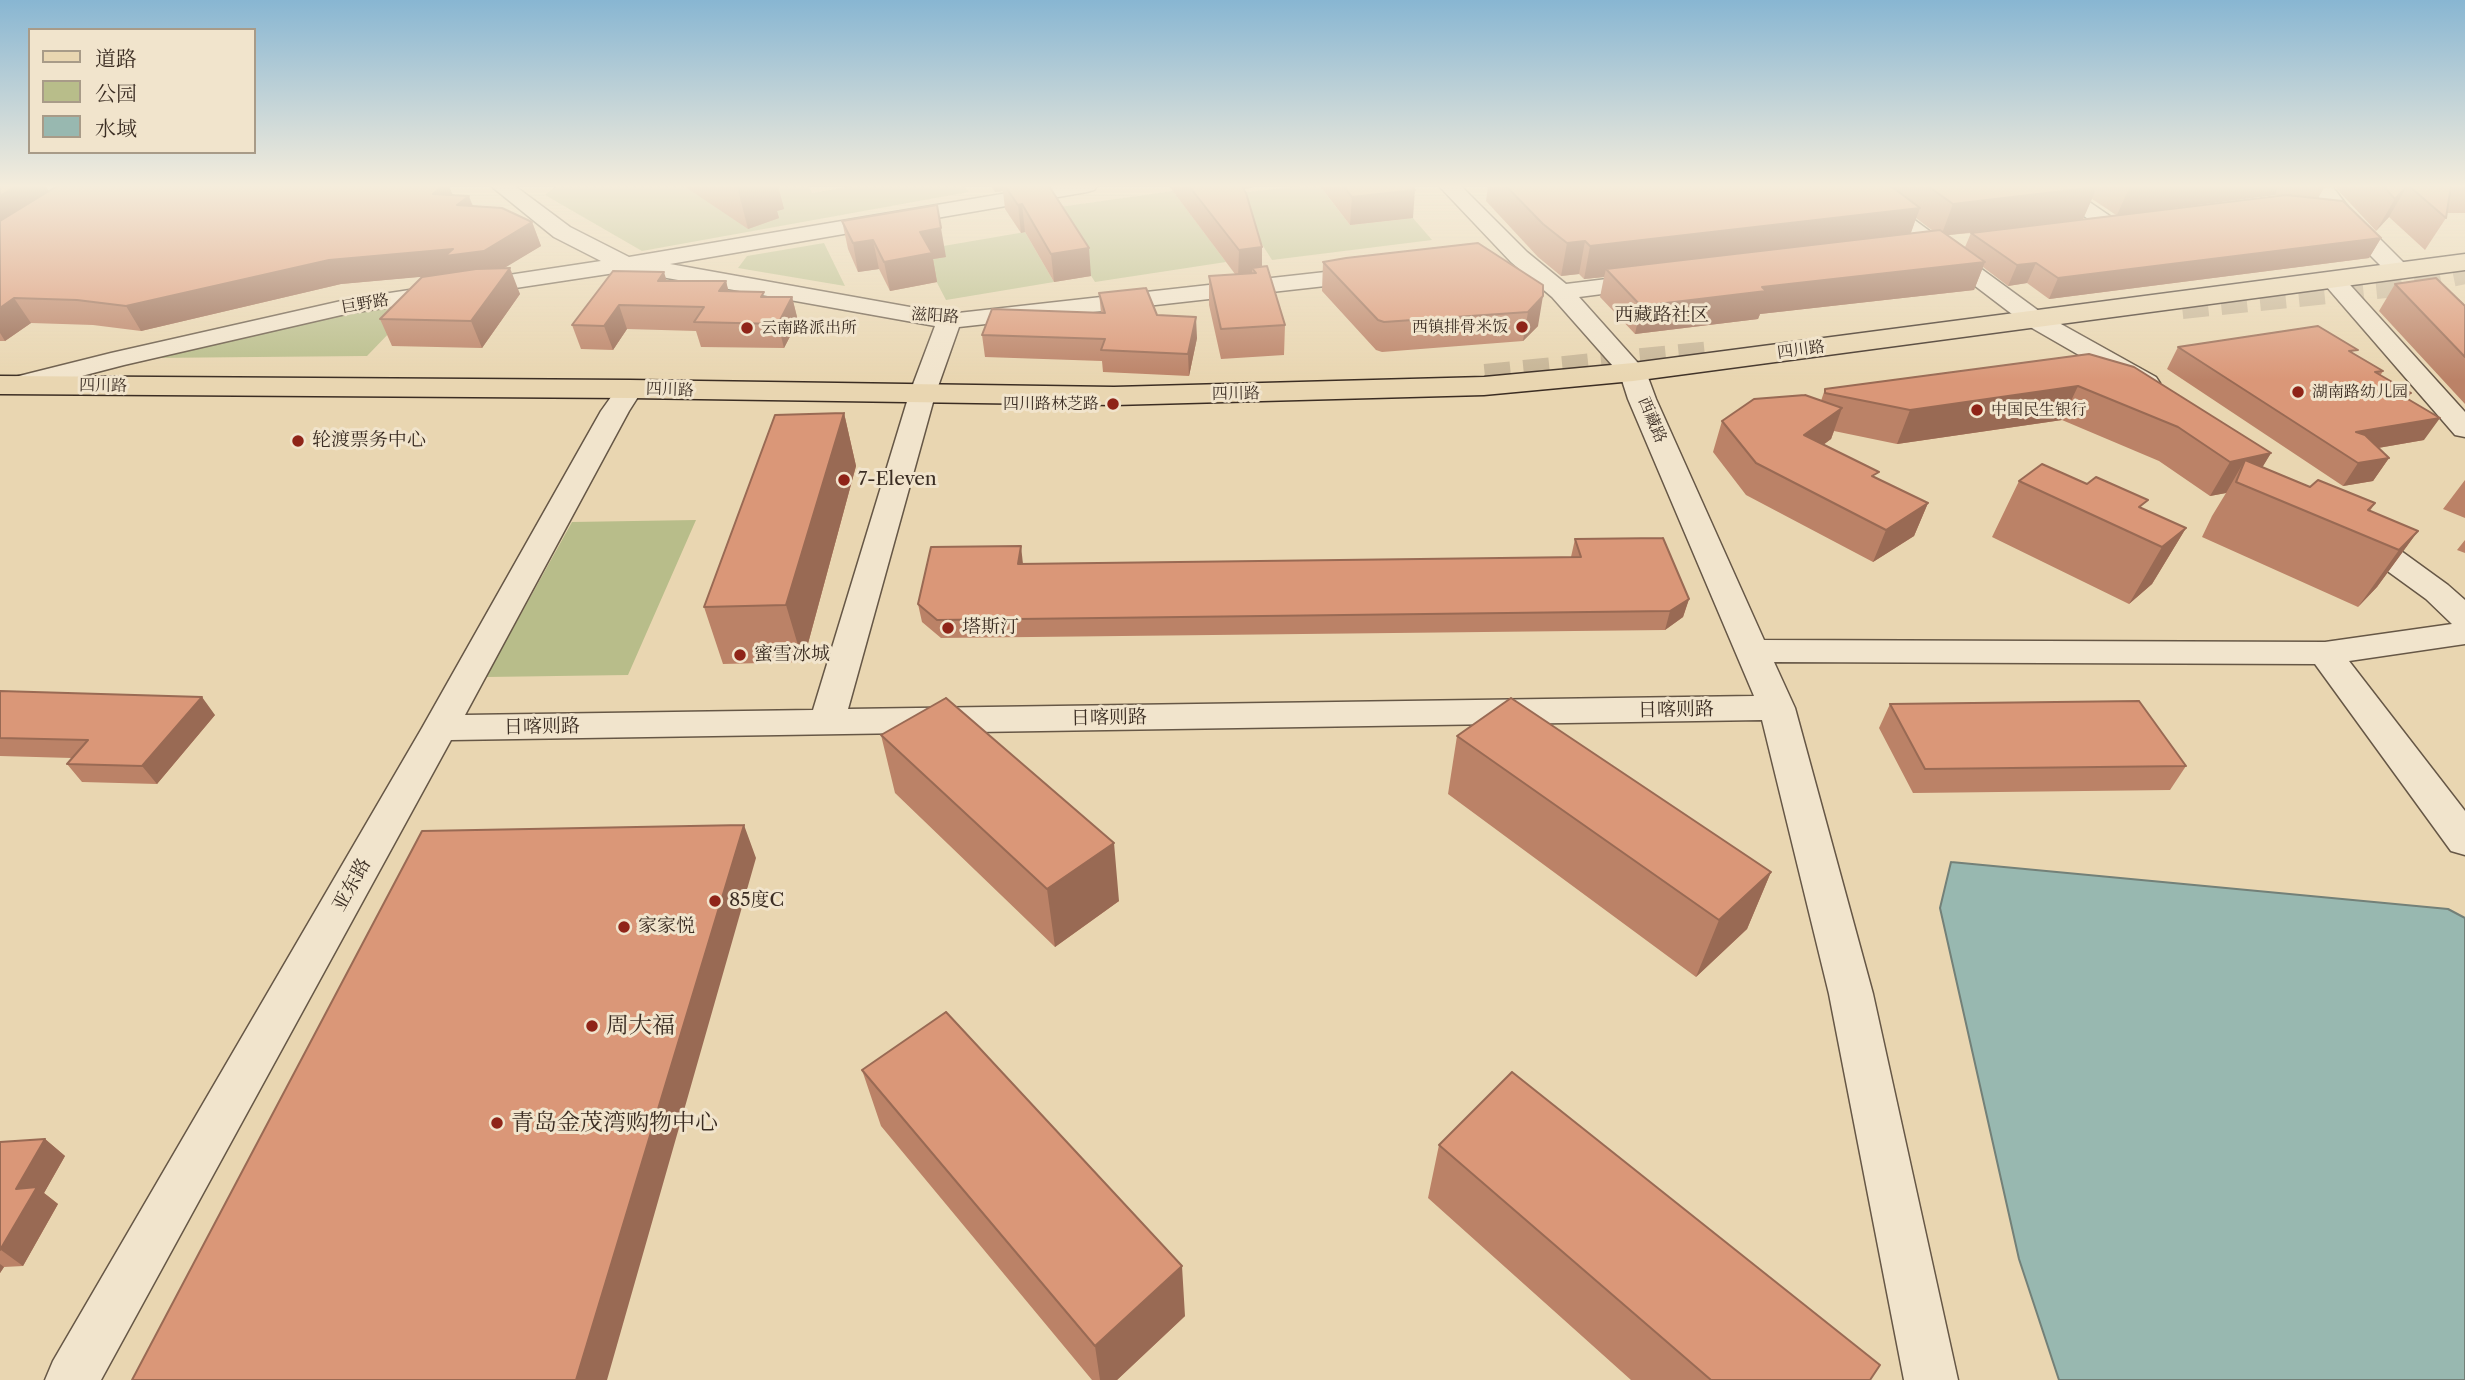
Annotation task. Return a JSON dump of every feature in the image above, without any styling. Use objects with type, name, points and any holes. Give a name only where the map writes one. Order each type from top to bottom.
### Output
[{"type":"main road","name":"四川路","points":[[10,384],[630,389],[922,395],[1255,394],[1484,386],[1633,372],[2465,262]]},
{"type":"street","name":"滋阳路","points":[[599,250],[624,263],[949,321],[1397,271]]},
{"type":"street","name":"巨野路","points":[[10,384],[350,306],[714,250]]},
{"type":"street","name":"西藏路","points":[[1512,250],[1560,292],[1633,372],[1642,399],[1777,708],[1851,994],[1931,1380]]},
{"type":"street","points":[[1939,250],[2034,319],[2145,381],[2167,397]]},
{"type":"street","points":[[2378,250],[2400,272]]},
{"type":"street","points":[[1492,260],[1519,257]]},
{"type":"street","points":[[1560,292],[1671,279]]},
{"type":"street","points":[[2334,281],[2465,429]]},
{"type":"street","points":[[827,722],[922,395],[949,321]]},
{"type":"street","name":"亚东路","points":[[72,1380],[440,729],[615,411],[630,389]]},
{"type":"street","points":[[2336,519],[2437,592],[2465,618]]},
{"type":"street","points":[[1753,651],[2325,653],[2465,633]]},
{"type":"street","points":[[2325,653],[2465,840]]},
{"type":"street","name":"日喀则路","points":[[440,729],[1777,708]]},
{"type":"green space","points":[[780,250],[828,250],[845,286],[738,268],[747,256]]},
{"type":"green space","points":[[920,250],[1036,250],[1054,282],[946,300]]},
{"type":"green space","points":[[1075,250],[1217,250],[1226,262],[1095,282]]},
{"type":"green space","points":[[1266,250],[1349,250],[1272,260]]},
{"type":"green space","points":[[420,301],[367,356],[148,358],[352,311]]},
{"type":"green space","points":[[696,520],[628,675],[486,677],[572,522]]},
{"type":"water","points":[[1951,862],[2448,909],[2465,918],[2465,1380],[2059,1380],[2019,1259],[1940,908]]},
{"type":"building","points":[[0,250],[437,250],[329,260],[126,306],[77,300],[14,298],[0,308]]},
{"type":"building","points":[[451,250],[485,250],[484,251],[445,256]]},
{"type":"building","points":[[878,250],[931,250],[932,253],[884,262]]},
{"type":"building","points":[[1049,250],[1074,250],[1051,254]]},
{"type":"building","points":[[1413,250],[1489,250],[1543,285],[1543,296],[1528,312],[1384,322],[1378,320],[1323,262]]},
{"type":"building","points":[[1765,250],[1969,250],[1985,262],[1762,287],[1766,291],[1641,306],[1606,269]]},
{"type":"building","points":[[1996,250],[2281,250],[2058,278],[2036,263],[2017,265]]},
{"type":"building","points":[[1267,266],[1285,325],[1221,329],[1209,276],[1256,273],[1252,268]]},
{"type":"building","points":[[510,268],[471,321],[380,319],[422,277],[476,269]]},
{"type":"building","points":[[613,271],[664,272],[658,281],[726,281],[719,291],[764,292],[761,297],[792,297],[778,324],[694,322],[704,307],[619,305],[604,326],[572,325]]},
{"type":"building","points":[[2436,278],[2465,306],[2465,357],[2395,284]]},
{"type":"building","points":[[1146,288],[1157,315],[1196,317],[1188,354],[1101,350],[1105,339],[982,335],[992,309],[1105,313],[1099,293]]},
{"type":"building","points":[[2318,326],[2358,350],[2349,351],[2383,371],[2375,372],[2411,393],[2401,395],[2440,418],[2356,432],[2365,435],[2389,458],[2358,463],[2178,347]]},
{"type":"building","points":[[2089,354],[2134,367],[2271,453],[2230,462],[2178,427],[2078,386],[1910,410],[1825,393],[1825,389]]},
{"type":"building","points":[[1805,395],[1842,408],[1804,435],[1879,472],[1872,476],[1928,503],[1886,530],[1756,463],[1722,421],[1754,399]]},
{"type":"building","points":[[844,413],[786,605],[704,607],[775,415]]},
{"type":"building","points":[[2245,460],[2310,487],[2318,480],[2375,503],[2368,510],[2418,531],[2399,550],[2236,482]]},
{"type":"building","points":[[2042,464],[2087,484],[2096,477],[2148,500],[2139,507],[2186,528],[2162,547],[2019,481]]},
{"type":"building","points":[[1663,538],[1689,599],[1670,611],[937,620],[918,604],[931,547],[1021,546],[1018,564],[1581,557],[1575,539]]},
{"type":"building","points":[[0,691],[202,697],[142,766],[67,764],[88,740],[0,738]]},
{"type":"building","points":[[946,698],[1114,843],[1047,889],[881,735]]},
{"type":"building","points":[[1511,698],[1771,872],[1719,920],[1457,736]]},
{"type":"building","points":[[2139,701],[2186,766],[1925,769],[1890,704]]},
{"type":"building","name":"青岛金茂湾购物中心","points":[[744,825],[576,1380],[132,1380],[422,831]]},
{"type":"building","points":[[946,1012],[1182,1266],[1095,1346],[862,1070]]},
{"type":"building","points":[[1512,1072],[1880,1365],[1870,1380],[1711,1380],[1439,1145]]},
{"type":"building","points":[[45,1139],[16,1189],[37,1187],[0,1250],[0,1142]]},
{"type":"tunnel","points":[[2182,306],[2406,283],[2465,271]]},
{"type":"tunnel","points":[[1485,377],[1711,354]]},
{"type":"place","name":"西镇排骨米饭","points":[[1522,327]]},
{"type":"place","name":"云南路派出所","points":[[747,328]]},
{"type":"place","name":"湖南路幼儿园","points":[[2298,392]]},
{"type":"place","name":"四川路林芝路","points":[[1113,404]]},
{"type":"place","name":"中国民生银行","points":[[1977,410]]},
{"type":"place","name":"轮渡票务中心","points":[[298,441]]},
{"type":"place","name":"7-Eleven","points":[[844,480]]},
{"type":"place","name":"塔斯汀","points":[[948,628]]},
{"type":"place","name":"蜜雪冰城","points":[[740,655]]},
{"type":"place","name":"85度C","points":[[715,901]]},
{"type":"place","name":"家家悦","points":[[624,927]]},
{"type":"place","name":"周大福","points":[[592,1026]]},
{"type":"place","name":"青岛金茂湾购物中心","points":[[497,1123]]},
{"type":"district","name":"西藏路社区","points":[[1662,316]]}]
